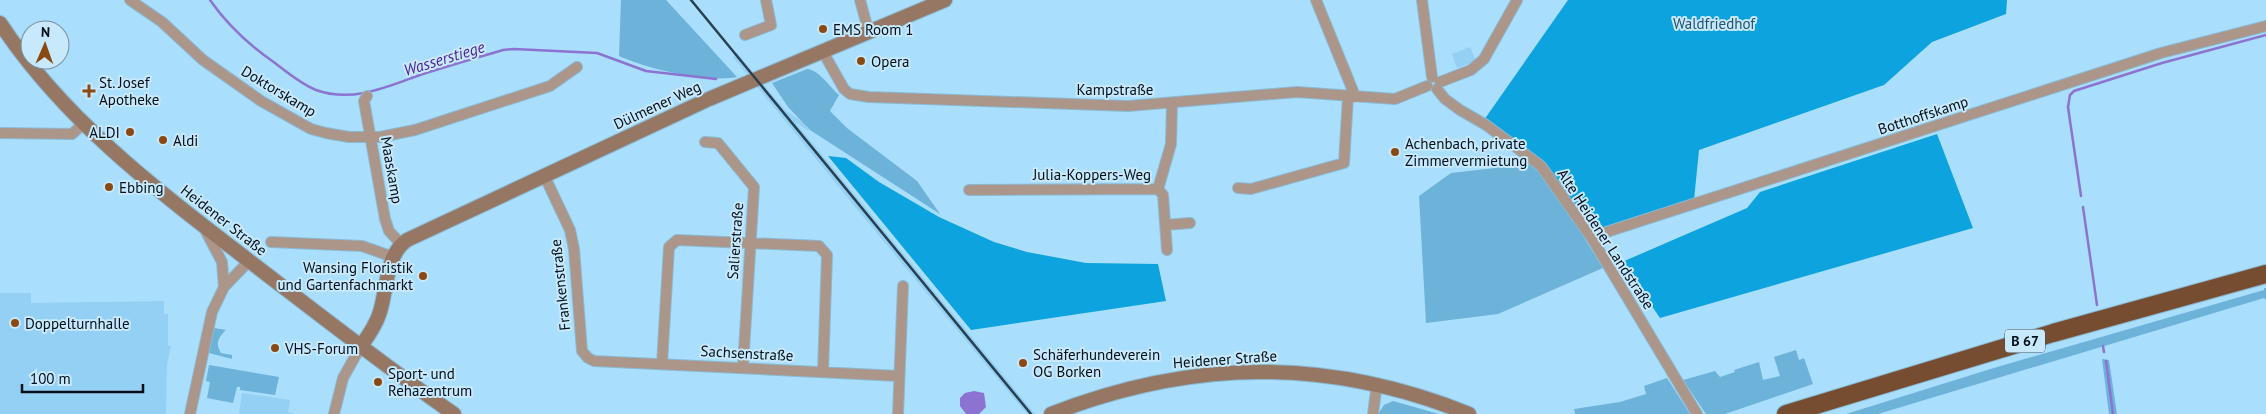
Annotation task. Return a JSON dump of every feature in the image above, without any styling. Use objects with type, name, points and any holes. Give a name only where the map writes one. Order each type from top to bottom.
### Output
[{"type":"highway","name":"B 67","points":[[1786,414],[2054,333],[2266,274]]},
{"type":"highway","name":"B 67","points":[[1809,414],[2056,340],[2266,282]]},
{"type":"main road","name":"Dülmener Weg","points":[[401,244],[544,175],[709,99],[945,0]]},
{"type":"main road","name":"Heidener Straße","points":[[0,23],[37,73],[84,124],[202,225],[454,414]]},
{"type":"main road","points":[[361,346],[372,331],[379,314],[393,257],[401,244]]},
{"type":"main road","name":"Heidener Straße","points":[[1051,414],[1127,388],[1160,380],[1216,373],[1284,371],[1377,384],[1433,400],[1470,414]]},
{"type":"street","name":"Doktorskamp","points":[[130,0],[162,22],[203,60],[261,101],[310,129],[349,137],[371,137],[415,130],[550,86],[576,67]]},
{"type":"street","points":[[745,36],[771,25],[766,0]]},
{"type":"street","points":[[860,0],[869,33]]},
{"type":"street","points":[[1238,188],[1251,189],[1344,163],[1353,91],[1316,0]]},
{"type":"street","points":[[1422,0],[1434,84]]},
{"type":"street","name":"Kampstraße","points":[[823,52],[844,89],[850,94],[869,97],[1128,106],[1297,92],[1396,98],[1471,70],[1484,59],[1517,0]]},
{"type":"street","name":"Botthoffskamp","points":[[1590,237],[2162,53],[2266,26]]},
{"type":"street","name":"Alte Heidener Landstraße","points":[[1434,84],[1445,99],[1486,125],[1541,166],[1590,237],[1697,414]]},
{"type":"street","name":"Maaskamp","points":[[367,96],[364,101],[385,219],[389,231],[401,244]]},
{"type":"street","name":"Julia-Koppers-Weg","points":[[969,190],[1158,189],[1170,144],[1172,103]]},
{"type":"street","points":[[0,133],[72,134],[84,124]]},
{"type":"street","name":"Salierstraße","points":[[705,142],[718,143],[754,187],[743,367]]},
{"type":"street","name":"Frankenstraße","points":[[544,175],[570,230],[578,288],[582,351],[588,358],[594,361]]},
{"type":"street","points":[[1158,189],[1163,195],[1167,250]]},
{"type":"street","points":[[1165,225],[1190,223]]},
{"type":"street","points":[[202,225],[222,262],[224,287]]},
{"type":"street","points":[[662,364],[670,247],[677,240],[819,246],[827,255],[823,372]]},
{"type":"street","points":[[271,242],[362,246],[393,257]]},
{"type":"street","points":[[190,414],[208,323],[224,287],[249,261]]},
{"type":"street","points":[[898,414],[903,286]]},
{"type":"street","points":[[334,414],[343,378],[349,364],[361,346]]},
{"type":"street","name":"Sachsenstraße","points":[[594,361],[899,376]]},
{"type":"street","points":[[1373,414],[1377,384]]},
{"type":"shaded area","points":[[621,0],[666,0],[737,77],[710,78],[677,74],[645,66],[619,56]]},
{"type":"shaded area","points":[[1470,47],[1476,61],[1457,68],[1452,54]]},
{"type":"shaded area","points":[[737,53],[785,110],[803,122],[810,132],[795,122],[1035,414],[1027,414],[852,203],[733,57]]},
{"type":"shaded area","points":[[807,69],[816,72],[839,95],[830,111],[847,128],[917,181],[940,214],[810,130],[788,107],[772,83]]},
{"type":"shaded area","points":[[1531,164],[1560,198],[1603,268],[1498,314],[1426,323],[1419,196],[1451,173]]},
{"type":"shaded area","points":[[2266,288],[2266,300],[2264,298],[1878,414],[1846,414],[1997,367],[2264,290]]},
{"type":"shaded area","points":[[0,293],[31,293],[31,303],[164,301],[164,314],[168,314],[168,346],[171,346],[167,365],[166,414],[0,414]]},
{"type":"shaded area","points":[[214,328],[226,330],[219,338],[218,346],[221,353],[232,355],[232,359],[209,353]]},
{"type":"shaded area","points":[[1796,350],[1799,360],[1804,358],[1813,384],[1725,414],[1706,414],[1683,380],[1715,371],[1720,377],[1735,372],[1734,370],[1759,362],[1763,380],[1780,376],[1774,357]]},
{"type":"shaded area","points":[[2102,359],[2109,360],[2117,414],[2109,414]]},
{"type":"shaded area","points":[[209,365],[279,377],[275,395],[240,390],[240,387],[237,387],[233,403],[207,398],[210,382],[206,381]]},
{"type":"shaded area","points":[[1667,378],[1690,414],[1575,414],[1574,409],[1620,402],[1646,394],[1644,386]]},
{"type":"shaded area","points":[[974,391],[984,393],[986,407],[979,414],[966,414],[960,406],[960,398],[965,393]]},
{"type":"shaded area","points":[[242,393],[290,400],[288,412],[296,414],[239,414]]},
{"type":"shaded area","points":[[1393,401],[1439,414],[1378,414],[1384,405]]},
{"type":"green space","name":"Waldfriedhof","points":[[1568,0],[2007,0],[2006,14],[1932,42],[1884,85],[1699,150],[1694,200],[1591,233],[1544,162],[1484,120]]},
{"type":"green space","points":[[1937,134],[1973,228],[1660,318],[1622,262],[1747,208],[1760,192]]},
{"type":"green space","points":[[828,156],[846,158],[879,182],[939,217],[994,242],[1027,252],[1086,263],[1158,264],[1166,301],[971,330]]},
{"type":"waterway","name":"Wasserstiege","points":[[210,0],[232,27],[256,49],[305,85],[329,94],[343,95],[369,92],[462,62],[503,50],[514,49],[597,53],[646,71],[716,79]]},
{"type":"waterway","points":[[2081,196],[2068,107],[2070,95],[2074,91],[2162,63],[2266,35]]},
{"type":"waterway","points":[[2083,207],[2097,305]]},
{"type":"waterway","points":[[2103,346],[2104,352]]},
{"type":"waterway","points":[[2106,361],[2113,414]]},
{"type":"railway","points":[[691,0],[1031,414]]},
{"type":"place","name":"EMS Room 1","points":[[823,29]]},
{"type":"place","name":"Opera","points":[[861,61]]},
{"type":"place","name":"St. Josef Apotheke","points":[[89,91]]},
{"type":"place","name":"ALDI","points":[[130,132]]},
{"type":"place","name":"Aldi","points":[[163,140]]},
{"type":"place","name":"Achenbach, private Zimmervermietung","points":[[1395,152]]},
{"type":"place","name":"Ebbing","points":[[109,187]]},
{"type":"place","name":"Wansing Floristik und Gartenfachmarkt","points":[[423,276]]},
{"type":"place","name":"Doppelturnhalle","points":[[15,323]]},
{"type":"place","name":"VHS-Forum","points":[[275,348]]},
{"type":"place","name":"Schäferhundeverein OG Borken","points":[[1023,363]]},
{"type":"place","name":"Sport- und Rehazentrum","points":[[378,382]]}]
